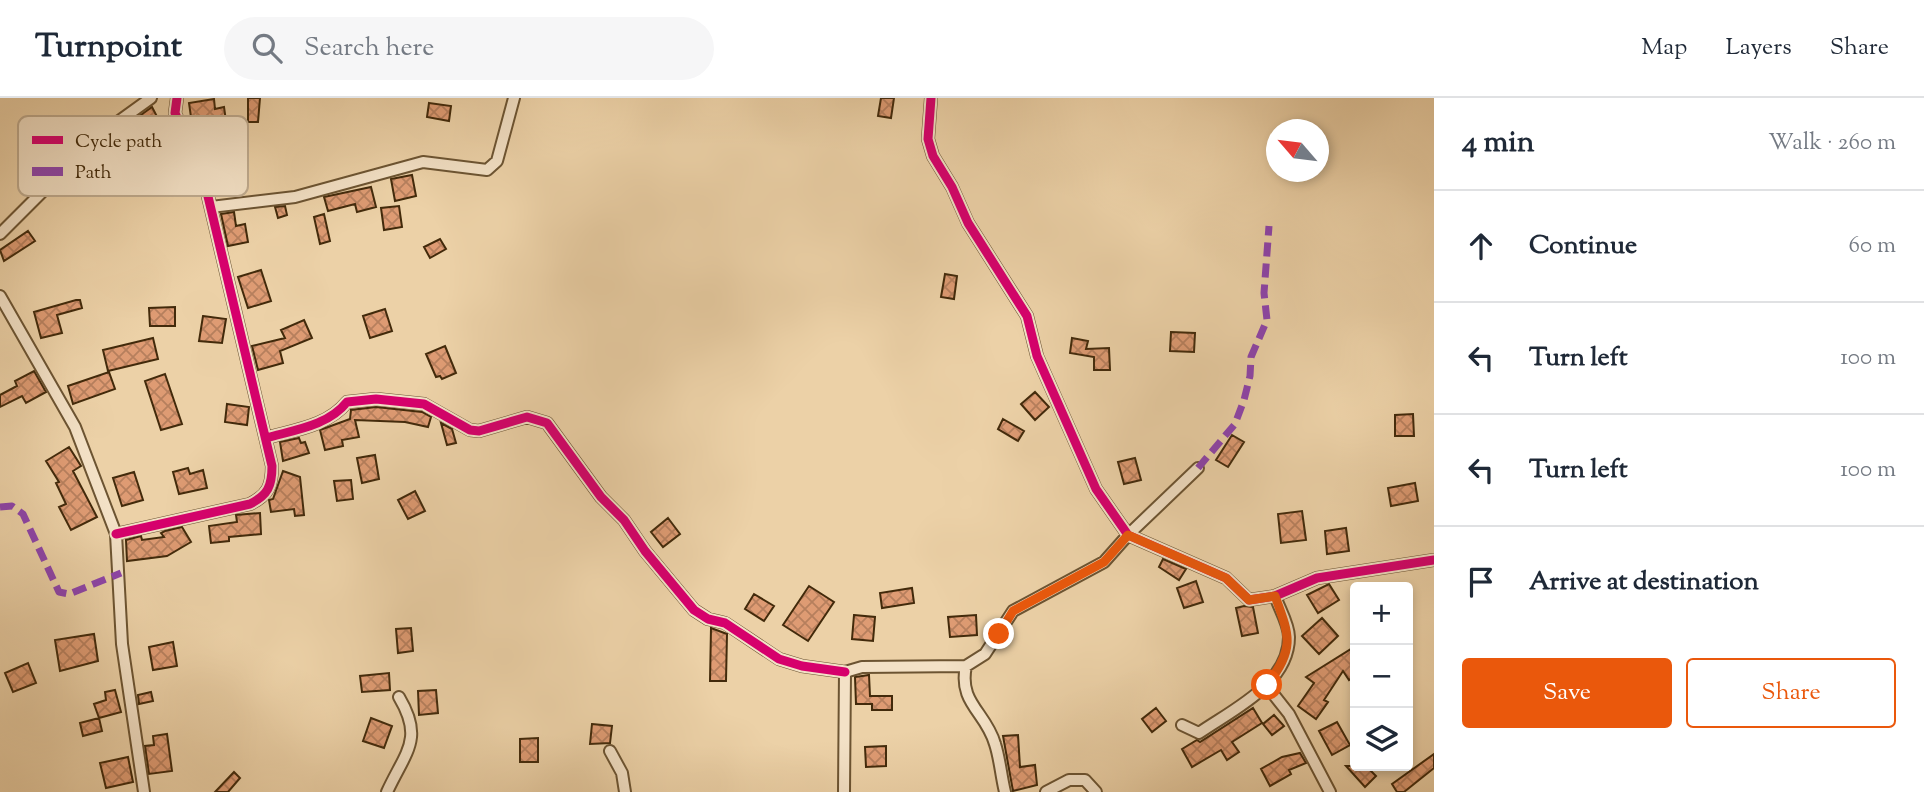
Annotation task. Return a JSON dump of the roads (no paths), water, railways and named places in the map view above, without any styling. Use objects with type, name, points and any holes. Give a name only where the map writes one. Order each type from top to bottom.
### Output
[{"type":"street","points":[[126,116],[151,98]]},
{"type":"street","points":[[176,98],[176,116]]},
{"type":"street","points":[[211,207],[295,197],[422,162],[488,170],[497,161],[514,98]]},
{"type":"street","points":[[931,98],[928,139],[933,156],[976,237],[1017,296],[1027,316],[1037,356],[1077,449],[1096,489],[1128,535],[1226,578],[1249,600],[1275,596],[1317,578],[1434,560]]},
{"type":"street","points":[[0,233],[37,196]]},
{"type":"street","points":[[117,534],[250,504],[266,496],[272,481],[266,438],[208,196]]},
{"type":"street","points":[[0,296],[75,427],[117,534],[122,644],[144,792]]},
{"type":"street","points":[[266,438],[315,424],[337,414],[347,402],[376,399],[424,404],[470,430],[479,431],[527,417],[547,423],[601,497],[624,520],[645,551],[694,610],[708,619],[725,623],[779,659],[802,666],[845,671],[862,667],[966,666],[985,654],[1013,611],[1104,562],[1128,535],[1199,468]]},
{"type":"street","points":[[1182,725],[1199,733],[1267,685],[1286,657],[1290,635],[1275,596]]},
{"type":"street","points":[[966,666],[962,681],[965,694],[995,742],[1004,792]]},
{"type":"street","points":[[844,792],[845,671]]},
{"type":"street","points":[[1267,685],[1301,734],[1330,792]]},
{"type":"street","points":[[387,792],[412,740],[412,720],[399,697]]},
{"type":"street","points":[[610,751],[622,773],[625,792]]},
{"type":"street","points":[[1046,792],[1069,780],[1085,780],[1096,792]]}]
